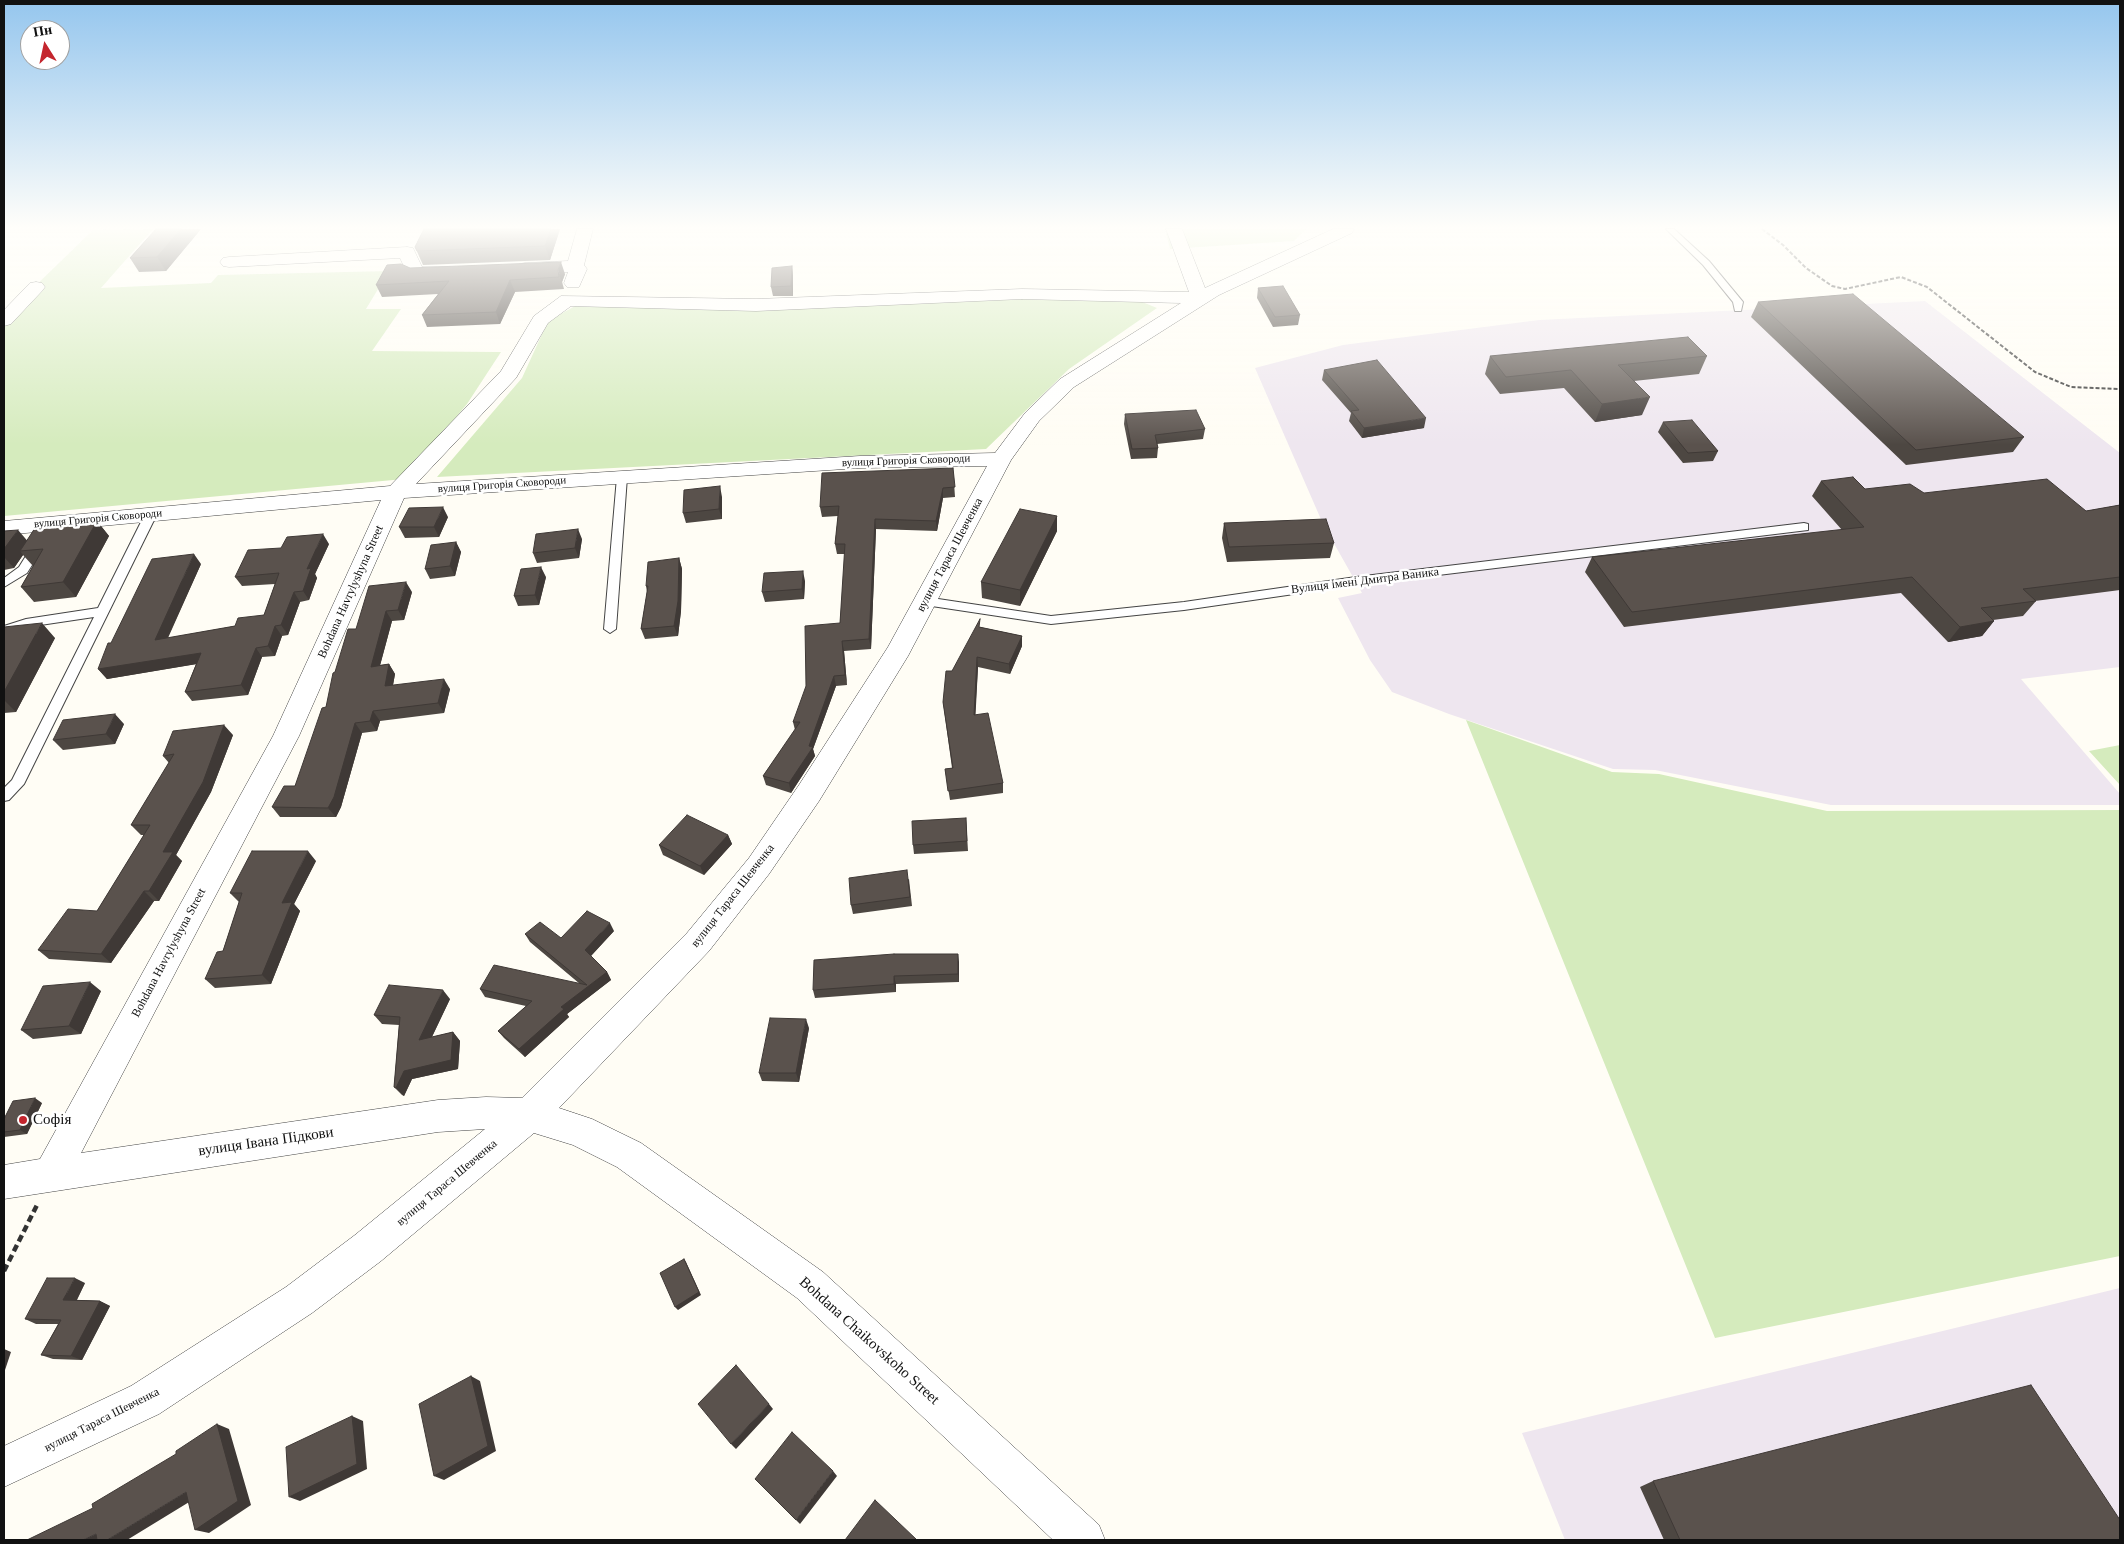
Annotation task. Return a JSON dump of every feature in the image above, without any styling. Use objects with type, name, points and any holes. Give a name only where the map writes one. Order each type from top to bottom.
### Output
[{"type":"street","points":[[4,320],[22,301]]},
{"type":"street","name":"Bohdana Havrylyshyna Street","points":[[50,1174],[286,736],[396,492],[509,374],[540,320],[566,301]]},
{"type":"street","points":[[607,301],[756,305],[854,301]]},
{"type":"street","name":"вулиця Тараса Шевченка","points":[[4,1467],[146,1400],[300,1300],[368,1248],[529,1115],[698,942],[759,866],[809,793],[888,667],[1001,458],[1032,417],[1067,383],[1197,301]]},
{"type":"street","name":"вулиця Григорія Сковороди","points":[[4,528],[396,492],[860,462],[1001,458]]},
{"type":"street","name":"вулиця Івана Підкови","points":[[4,1182],[438,1116],[486,1113],[529,1115]]},
{"type":"street","name":"Bohdana Chaikovskoho Street","points":[[529,1115],[580,1131],[629,1155],[810,1285],[1084,1540]]},
{"type":"lane","points":[[1737,301],[1738,309]]},
{"type":"lane","points":[[610,629],[622,477]]},
{"type":"lane","points":[[4,796],[17,784],[151,514]]},
{"type":"lane","points":[[4,582],[24,570],[52,523]]},
{"type":"lane","name":"Вулиця імені Дмитра Ваника","points":[[925,601],[1051,620],[1184,606],[1365,580],[1804,527]]},
{"type":"lane","points":[[4,630],[26,623],[102,612]]},
{"type":"path","points":[[1945,301],[2035,372],[2071,387],[2120,389]]},
{"type":"path","points":[[4,1271],[50,1174]]},
{"type":"shaded area","points":[[1925,301],[2120,453],[2120,667],[2021,679],[2120,794],[2120,805],[1831,805],[1655,770],[1613,769],[1449,714],[1392,692],[1370,660],[1338,598],[1362,593],[1323,524],[1255,368],[1343,345],[1539,320]]},
{"type":"shaded area","points":[[2120,1288],[2120,1540],[1565,1540],[1522,1433]]},
{"type":"green space","points":[[21,301],[371,301],[366,309],[401,309],[372,351],[501,352],[467,404],[404,479],[4,516],[4,319]]},
{"type":"green space","points":[[711,301],[1140,301],[1157,308],[1069,369],[986,449],[437,477],[522,378],[548,321],[577,305]]},
{"type":"green space","points":[[1466,720],[1612,772],[1659,774],[1827,811],[2120,810],[2120,1256],[1715,1338]]},
{"type":"green space","points":[[2120,745],[2120,785],[2089,751]]},
{"type":"building","points":[[433,301],[501,301],[496,312],[422,315]]},
{"type":"building","points":[[1266,301],[1292,301],[1300,315],[1275,317]]},
{"type":"building","points":[[1861,301],[2024,437],[1916,450],[1758,302]]},
{"type":"building","points":[[1688,337],[1707,356],[1618,365],[1650,397],[1602,404],[1571,370],[1506,377],[1490,356]]},
{"type":"building","points":[[1377,360],[1426,418],[1364,428],[1351,411],[1359,410],[1324,370]]},
{"type":"building","points":[[1196,410],[1205,429],[1155,435],[1158,448],[1132,449],[1125,414]]},
{"type":"building","points":[[1692,420],[1718,451],[1688,453],[1663,422]]},
{"type":"building","points":[[953,468],[955,487],[943,488],[936,521],[875,519],[869,639],[842,641],[845,675],[834,676],[809,746],[813,747],[789,783],[763,776],[800,722],[793,722],[806,686],[805,626],[840,623],[845,544],[835,544],[839,506],[820,507],[822,473]]},
{"type":"building","points":[[1853,477],[1865,489],[1910,484],[1924,493],[2047,479],[2086,511],[2120,505],[2120,577],[2023,589],[2036,601],[1981,608],[1994,621],[1960,627],[1912,577],[1632,612],[1592,557],[1864,527],[1821,481]]},
{"type":"building","points":[[720,486],[719,509],[683,513],[684,490]]},
{"type":"building","points":[[443,507],[434,527],[399,527],[409,508]]},
{"type":"building","points":[[1020,509],[1057,516],[1020,590],[981,582]]},
{"type":"building","points":[[1326,519],[1334,543],[1229,547],[1224,523]]},
{"type":"building","points":[[97,521],[63,582],[21,587],[43,549],[20,551],[35,528]]},
{"type":"building","points":[[578,529],[575,548],[533,553],[536,534]]},
{"type":"building","points":[[18,530],[4,549],[4,531]]},
{"type":"building","points":[[323,534],[307,569],[311,568],[303,591],[294,592],[281,625],[275,626],[268,646],[256,648],[241,685],[185,692],[201,653],[98,669],[108,643],[111,643],[152,559],[194,554],[155,640],[235,626],[238,618],[264,615],[279,573],[235,577],[248,550],[281,548],[287,537]]},
{"type":"building","points":[[456,542],[450,566],[425,569],[431,545]]},
{"type":"building","points":[[679,558],[678,601],[674,626],[641,629],[648,586],[646,586],[648,562]]},
{"type":"building","points":[[541,567],[535,595],[514,596],[521,569]]},
{"type":"building","points":[[803,571],[802,589],[762,592],[764,573]]},
{"type":"building","points":[[406,582],[398,610],[386,611],[371,667],[389,664],[385,686],[444,679],[438,703],[373,711],[370,721],[355,723],[334,797],[328,808],[272,807],[284,786],[295,786],[322,708],[326,707],[333,673],[335,672],[348,629],[356,629],[369,586]]},
{"type":"building","points":[[980,619],[979,627],[1022,636],[1009,664],[977,657],[974,715],[988,713],[1003,783],[948,791],[945,769],[953,768],[943,702],[946,671],[952,671]]},
{"type":"building","points":[[42,623],[4,692],[4,627]]},
{"type":"building","points":[[115,714],[106,734],[53,740],[63,720]]},
{"type":"building","points":[[224,725],[203,782],[163,852],[173,852],[149,891],[144,891],[101,954],[38,950],[68,909],[97,911],[150,825],[131,825],[174,754],[163,756],[173,731]]},
{"type":"building","points":[[687,815],[728,835],[700,866],[659,845]]},
{"type":"building","points":[[966,818],[967,841],[913,845],[912,821]]},
{"type":"building","points":[[252,851],[308,851],[282,903],[292,902],[262,975],[205,979],[217,952],[223,951],[242,893],[230,893]]},
{"type":"building","points":[[907,870],[910,897],[851,905],[849,878]]},
{"type":"building","points":[[587,911],[610,923],[585,950],[607,972],[561,1007],[564,1009],[519,1049],[498,1031],[532,1001],[480,989],[494,965],[587,985],[525,934],[540,922],[561,938]]},
{"type":"building","points":[[894,954],[958,954],[958,974],[894,976],[894,984],[813,990],[814,960]]},
{"type":"building","points":[[90,982],[69,1026],[21,1030],[43,986]]},
{"type":"building","points":[[389,985],[443,990],[419,1040],[453,1032],[451,1060],[404,1071],[396,1088],[394,1087],[400,1017],[374,1015]]},
{"type":"building","points":[[770,1018],[806,1019],[796,1073],[759,1073]]},
{"type":"building","points":[[35,1098],[20,1130],[4,1132],[4,1119],[13,1101]]},
{"type":"building","points":[[684,1259],[699,1292],[675,1307],[660,1273]]},
{"type":"building","points":[[47,1278],[75,1278],[63,1300],[100,1301],[71,1356],[41,1355],[61,1320],[25,1319]]},
{"type":"building","points":[[736,1365],[769,1404],[731,1444],[698,1404]]},
{"type":"building","points":[[471,1376],[488,1446],[434,1476],[419,1404]]},
{"type":"building","points":[[2031,1385],[2120,1520],[2120,1540],[1680,1540],[1653,1481]]},
{"type":"building","points":[[352,1416],[357,1464],[289,1497],[286,1447]]},
{"type":"building","points":[[217,1424],[238,1501],[195,1530],[186,1492],[107,1540],[97,1540],[96,1534],[83,1540],[27,1540],[93,1508],[92,1504],[176,1454],[176,1451]]},
{"type":"building","points":[[792,1432],[833,1471],[796,1520],[755,1479]]},
{"type":"building","points":[[875,1500],[917,1540],[845,1540]]},
{"type":"place","name":"Софія","points":[[23,1120]]}]
